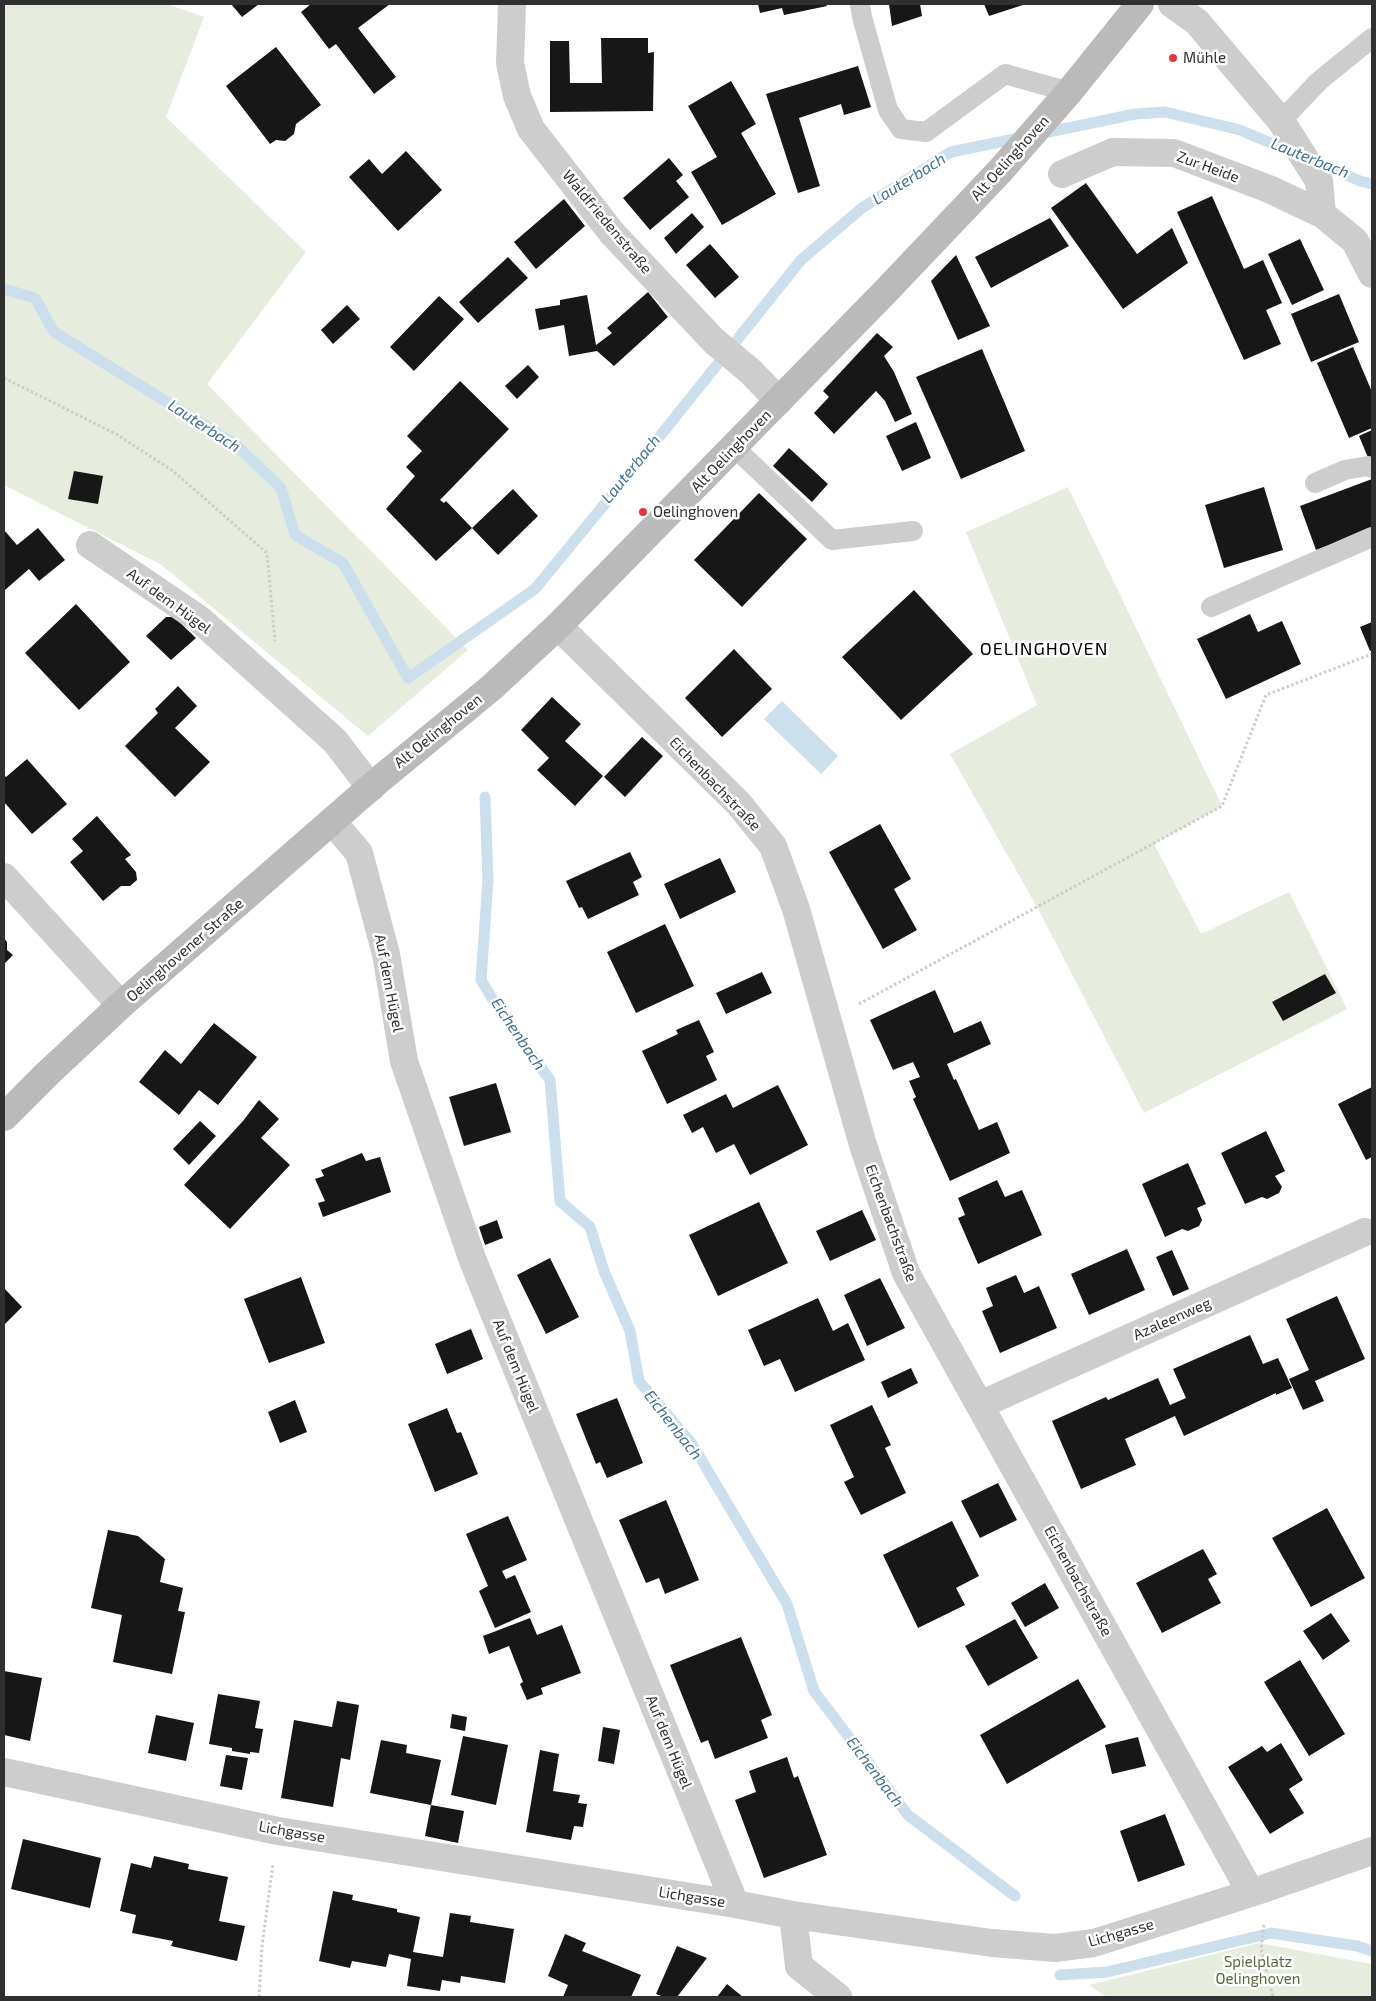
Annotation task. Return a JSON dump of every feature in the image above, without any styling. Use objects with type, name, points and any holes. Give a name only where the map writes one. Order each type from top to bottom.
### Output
[{"type":"main road","name":"Alt Oelinghoven","points":[[371,788],[491,688],[558,626],[734,447],[1000,171],[1069,92],[1140,4]]},
{"type":"main road","name":"Oelinghovener Straße","points":[[4,1117],[46,1074],[121,1005],[371,788]]},
{"type":"street","name":"Waldfriedenstraße","points":[[512,4],[510,63],[517,96],[531,129],[612,233],[714,341],[750,371],[779,401]]},
{"type":"street","points":[[1172,4],[1197,22],[1281,121],[1319,181],[1322,214]]},
{"type":"street","name":"Zur Heide","points":[[1062,174],[1113,152],[1174,153],[1268,189],[1322,214],[1364,237],[1372,274]]},
{"type":"street","name":"Auf dem Hügel","points":[[90,545],[199,619],[335,741],[371,788]]},
{"type":"street","name":"Eichenbachstraße","points":[[558,626],[739,804],[773,846],[796,909],[863,1145],[906,1273],[1251,1893]]},
{"type":"street","name":"Auf dem Hügel","points":[[332,821],[359,853],[386,954],[404,1061],[473,1261],[734,1904]]},
{"type":"street","points":[[4,877],[121,1005]]},
{"type":"street","name":"Azaleenweg","points":[[980,1405],[1365,1232]]},
{"type":"street","name":"Lichgasse","points":[[4,1772],[278,1831],[793,1915],[992,1943],[1055,1948],[1094,1943],[1251,1893],[1372,1851]]},
{"type":"street","points":[[793,1915],[799,1966],[838,1997]]},
{"type":"lane","points":[[860,4],[888,110],[901,129],[926,132],[1005,74],[1069,92]]},
{"type":"lane","points":[[1281,121],[1319,81],[1372,38]]},
{"type":"lane","points":[[734,447],[832,540],[913,531]]},
{"type":"lane","points":[[1315,483],[1345,470],[1368,466],[1372,468]]},
{"type":"lane","points":[[1212,607],[1372,537]]},
{"type":"path","points":[[4,378],[116,434],[173,471],[267,553],[280,691]]},
{"type":"path","points":[[828,1020],[1222,806],[1266,695],[1372,654]]},
{"type":"path","points":[[259,1997],[262,1946],[278,1831]]},
{"type":"path","points":[[1265,1918],[1261,1950],[1273,1997]]},
{"type":"green space","points":[[4,4],[167,4],[204,17],[166,117],[306,252],[207,384],[468,650],[368,736],[160,564],[4,485]]},
{"type":"green space","points":[[1068,487],[1222,806],[1154,844],[1201,934],[1289,892],[1347,1009],[1144,1113],[1037,907],[950,754],[1037,705],[966,532]]},
{"type":"green space","name":"Spielplatz Oelinghoven","points":[[1259,1943],[1372,1964],[1372,1997],[1106,1997],[1089,1985]]},
{"type":"water","points":[[782,701],[838,756],[821,774],[764,719]]},
{"type":"building","points":[[231,4],[259,4],[242,17]]},
{"type":"building","points":[[311,4],[390,4],[358,28],[396,77],[374,94],[336,44],[329,49],[301,12]]},
{"type":"building","points":[[758,4],[826,4],[827,6],[784,15],[782,8],[760,13]]},
{"type":"building","points":[[889,4],[920,4],[922,16],[892,26]]},
{"type":"building","points":[[984,4],[1026,4],[989,16]]},
{"type":"building","points":[[601,38],[648,38],[648,53],[654,52],[653,111],[550,112],[550,41],[569,41],[570,83],[602,83]]},
{"type":"building","points":[[276,47],[321,105],[296,124],[294,134],[285,141],[276,140],[270,144],[226,86]]},
{"type":"building","points":[[858,66],[871,107],[844,115],[841,104],[799,118],[820,186],[798,193],[766,94]]},
{"type":"building","points":[[731,81],[756,124],[741,133],[776,194],[722,225],[691,172],[717,157],[688,106]]},
{"type":"building","points":[[406,151],[442,190],[398,231],[349,177],[369,159],[382,174]]},
{"type":"building","points":[[669,158],[683,175],[676,181],[689,197],[650,230],[623,198]]},
{"type":"building","points":[[1086,183],[1137,254],[1172,228],[1188,263],[1123,309],[1051,208]]},
{"type":"building","points":[[1212,196],[1244,269],[1263,260],[1282,303],[1266,310],[1281,344],[1244,360],[1177,212]]},
{"type":"building","points":[[564,199],[585,226],[536,269],[514,242]]},
{"type":"building","points":[[692,213],[704,227],[676,254],[664,238]]},
{"type":"building","points":[[1050,218],[1069,246],[991,288],[975,257]]},
{"type":"building","points":[[1300,239],[1324,290],[1292,305],[1268,254]]},
{"type":"building","points":[[710,244],[739,277],[715,298],[686,265]]},
{"type":"building","points":[[956,255],[990,326],[958,340],[931,281]]},
{"type":"building","points":[[508,257],[528,278],[478,323],[459,302]]},
{"type":"building","points":[[648,292],[668,317],[614,366],[597,351],[569,356],[564,325],[539,330],[535,309],[560,305],[560,300],[587,295],[596,345],[612,333],[607,328]]},
{"type":"building","points":[[1339,294],[1359,342],[1311,362],[1291,314]]},
{"type":"building","points":[[439,296],[464,319],[414,371],[390,347]]},
{"type":"building","points":[[347,305],[360,319],[333,344],[321,330]]},
{"type":"building","points":[[877,333],[893,347],[884,356],[894,372],[912,414],[895,422],[885,401],[876,391],[834,434],[814,413],[829,397],[823,391]]},
{"type":"building","points":[[1353,347],[1372,392],[1372,428],[1349,438],[1317,363]]},
{"type":"building","points":[[982,349],[1025,451],[961,479],[916,377]]},
{"type":"building","points":[[528,365],[539,377],[517,399],[505,386]]},
{"type":"building","points":[[460,381],[509,429],[440,500],[444,503],[446,501],[472,528],[436,561],[386,509],[415,476],[406,467],[422,451],[407,436]]},
{"type":"building","points":[[916,422],[931,458],[902,471],[886,436]]},
{"type":"building","points":[[1372,430],[1372,459],[1369,460],[1359,436]]},
{"type":"building","points":[[789,448],[828,484],[812,502],[773,466]]},
{"type":"building","points":[[74,471],[103,476],[98,504],[68,499]]},
{"type":"building","points":[[1372,479],[1372,529],[1316,550],[1300,506]]},
{"type":"building","points":[[1264,487],[1283,550],[1224,568],[1205,505]]},
{"type":"building","points":[[513,489],[538,516],[498,555],[472,528]]},
{"type":"building","points":[[759,493],[807,539],[742,607],[694,560]]},
{"type":"building","points":[[38,528],[65,560],[39,581],[29,569],[5,590],[4,530],[17,545]]},
{"type":"building","points":[[914,590],[973,654],[901,720],[842,657]]},
{"type":"building","points":[[76,604],[130,662],[79,710],[25,653]]},
{"type":"building","points":[[1250,614],[1258,632],[1282,621],[1301,664],[1226,699],[1197,639]]},
{"type":"building","points":[[166,617],[174,617],[196,638],[171,660],[146,636]]},
{"type":"building","points":[[1372,622],[1372,650],[1370,651],[1360,627]]},
{"type":"building","points":[[734,649],[772,689],[722,737],[685,698]]},
{"type":"building","points":[[178,686],[197,706],[175,728],[210,762],[175,797],[125,746],[158,713],[155,709]]},
{"type":"building","points":[[552,697],[581,724],[565,741],[603,776],[575,806],[537,770],[549,758],[521,730]]},
{"type":"building","points":[[642,737],[663,756],[625,797],[604,777]]},
{"type":"building","points":[[27,759],[67,804],[32,834],[4,802],[4,775],[6,777]]},
{"type":"building","points":[[97,816],[131,855],[125,859],[136,872],[137,880],[130,886],[121,886],[103,901],[70,862],[83,851],[72,839]]},
{"type":"building","points":[[880,824],[911,879],[894,889],[917,930],[883,949],[829,852]]},
{"type":"building","points":[[630,852],[642,877],[633,882],[639,895],[588,919],[582,907],[579,908],[566,881]]},
{"type":"building","points":[[720,858],[736,892],[680,919],[664,884]]},
{"type":"building","points":[[665,924],[694,986],[636,1013],[607,952]]},
{"type":"building","points":[[4,938],[7,942],[7,950],[13,955],[4,964]]},
{"type":"building","points":[[762,972],[772,993],[726,1014],[716,993]]},
{"type":"building","points":[[1325,974],[1336,993],[1283,1021],[1272,1002]]},
{"type":"building","points":[[935,990],[954,1033],[981,1021],[991,1044],[947,1064],[954,1080],[956,1079],[979,1130],[997,1122],[1010,1153],[950,1181],[913,1099],[916,1097],[909,1081],[920,1077],[913,1062],[893,1070],[870,1020]]},
{"type":"building","points":[[699,1020],[714,1052],[706,1056],[717,1080],[667,1104],[642,1051],[678,1034],[676,1030]]},
{"type":"building","points":[[214,1023],[257,1057],[218,1105],[199,1090],[179,1115],[139,1082],[165,1050],[181,1064]]},
{"type":"building","points":[[496,1083],[511,1132],[464,1146],[449,1097]]},
{"type":"building","points":[[778,1085],[808,1145],[750,1175],[734,1144],[716,1153],[703,1127],[692,1133],[683,1115],[726,1094],[733,1108]]},
{"type":"building","points":[[1372,1087],[1372,1157],[1366,1160],[1338,1104]]},
{"type":"building","points":[[259,1100],[279,1119],[261,1138],[290,1165],[230,1229],[184,1185],[243,1121]]},
{"type":"building","points":[[200,1121],[216,1136],[189,1165],[173,1149]]},
{"type":"building","points":[[1266,1131],[1285,1171],[1275,1176],[1282,1187],[1279,1193],[1267,1199],[1262,1197],[1245,1204],[1221,1153]]},
{"type":"building","points":[[362,1153],[366,1161],[380,1157],[391,1192],[323,1217],[318,1203],[325,1201],[315,1179],[324,1176],[321,1170]]},
{"type":"building","points":[[1188,1163],[1206,1204],[1197,1208],[1202,1220],[1199,1226],[1188,1231],[1182,1229],[1165,1237],[1142,1184]]},
{"type":"building","points":[[997,1180],[1005,1197],[1022,1190],[1042,1235],[978,1264],[958,1218],[965,1215],[958,1198]]},
{"type":"building","points":[[759,1202],[788,1263],[718,1296],[689,1235]]},
{"type":"building","points":[[862,1210],[876,1240],[830,1261],[816,1231]]},
{"type":"building","points":[[497,1220],[503,1238],[485,1245],[479,1227]]},
{"type":"building","points":[[1127,1249],[1145,1290],[1089,1315],[1071,1274]]},
{"type":"building","points":[[1172,1250],[1189,1289],[1173,1296],[1156,1257]]},
{"type":"building","points":[[550,1258],[579,1317],[546,1334],[517,1275]]},
{"type":"building","points":[[1016,1275],[1024,1293],[1039,1286],[1057,1328],[1000,1353],[982,1311],[993,1306],[986,1288]]},
{"type":"building","points":[[301,1277],[325,1343],[269,1363],[244,1299]]},
{"type":"building","points":[[880,1278],[905,1328],[867,1346],[844,1295]]},
{"type":"building","points":[[4,1288],[22,1307],[4,1325]]},
{"type":"building","points":[[1337,1296],[1365,1359],[1315,1381],[1324,1401],[1303,1410],[1289,1379],[1309,1370],[1286,1319]]},
{"type":"building","points":[[818,1298],[833,1331],[848,1323],[865,1360],[795,1392],[780,1359],[764,1366],[748,1330]]},
{"type":"building","points":[[471,1329],[483,1359],[447,1374],[435,1344]]},
{"type":"building","points":[[1250,1335],[1263,1364],[1278,1358],[1292,1388],[1276,1395],[1276,1393],[1184,1436],[1175,1416],[1125,1439],[1136,1465],[1081,1489],[1052,1421],[1106,1397],[1108,1400],[1158,1378],[1170,1405],[1186,1398],[1173,1369]]},
{"type":"building","points":[[911,1368],[918,1383],[888,1398],[881,1382]]},
{"type":"building","points":[[617,1398],[643,1463],[607,1478],[600,1462],[596,1464],[576,1414]]},
{"type":"building","points":[[295,1400],[307,1432],[280,1443],[268,1412]]},
{"type":"building","points":[[872,1405],[891,1445],[885,1448],[906,1493],[861,1515],[844,1482],[854,1477],[830,1425]]},
{"type":"building","points":[[447,1408],[457,1433],[461,1432],[478,1474],[435,1492],[408,1424]]},
{"type":"building","points":[[998,1483],[1017,1520],[980,1538],[961,1501]]},
{"type":"building","points":[[666,1500],[699,1580],[665,1594],[659,1578],[646,1583],[619,1520]]},
{"type":"building","points":[[1327,1508],[1365,1578],[1311,1607],[1272,1538]]},
{"type":"building","points":[[508,1516],[527,1560],[502,1571],[506,1579],[515,1575],[531,1612],[495,1628],[479,1591],[488,1586],[466,1534]]},
{"type":"building","points":[[952,1521],[979,1576],[956,1588],[965,1605],[918,1628],[883,1555]]},
{"type":"building","points":[[108,1530],[138,1536],[165,1559],[160,1582],[183,1588],[178,1611],[185,1612],[172,1674],[113,1662],[122,1615],[91,1608]]},
{"type":"building","points":[[1203,1549],[1217,1574],[1208,1579],[1221,1603],[1162,1633],[1136,1583]]},
{"type":"building","points":[[1045,1583],[1059,1608],[1025,1627],[1011,1603]]},
{"type":"building","points":[[1331,1613],[1350,1641],[1323,1660],[1303,1631]]},
{"type":"building","points":[[530,1618],[537,1635],[562,1625],[581,1673],[541,1688],[543,1694],[527,1700],[520,1684],[523,1682],[509,1646],[489,1654],[483,1636]]},
{"type":"building","points":[[1015,1619],[1038,1658],[988,1686],[965,1646]]},
{"type":"building","points":[[741,1637],[772,1715],[761,1720],[768,1738],[715,1759],[708,1740],[701,1743],[670,1665]]},
{"type":"building","points":[[1300,1660],[1345,1734],[1309,1756],[1264,1682]]},
{"type":"building","points":[[4,1671],[42,1678],[30,1741],[4,1735]]},
{"type":"building","points":[[1078,1679],[1106,1727],[1007,1784],[980,1735]]},
{"type":"building","points":[[218,1694],[260,1701],[255,1728],[263,1729],[259,1753],[250,1752],[250,1754],[232,1751],[232,1748],[209,1744]]},
{"type":"building","points":[[337,1701],[359,1705],[350,1760],[341,1758],[333,1807],[281,1798],[294,1720],[332,1727]]},
{"type":"building","points":[[452,1714],[467,1717],[465,1731],[450,1728]]},
{"type":"building","points":[[156,1715],[194,1723],[186,1761],[148,1753]]},
{"type":"building","points":[[603,1727],[620,1730],[614,1764],[598,1761]]},
{"type":"building","points":[[463,1736],[508,1745],[496,1805],[451,1795]]},
{"type":"building","points":[[1138,1737],[1146,1766],[1112,1774],[1105,1745]]},
{"type":"building","points":[[381,1740],[407,1745],[406,1753],[441,1760],[431,1805],[370,1793]]},
{"type":"building","points":[[1281,1743],[1303,1780],[1289,1789],[1304,1813],[1270,1834],[1228,1767],[1262,1746],[1267,1752]]},
{"type":"building","points":[[540,1750],[559,1754],[553,1791],[580,1795],[578,1803],[587,1804],[583,1827],[574,1826],[571,1840],[526,1832]]},
{"type":"building","points":[[226,1755],[248,1758],[242,1790],[220,1786]]},
{"type":"building","points":[[787,1757],[794,1778],[798,1776],[827,1855],[764,1878],[735,1800],[756,1792],[749,1771]]},
{"type":"building","points":[[431,1805],[464,1811],[458,1843],[425,1836]]},
{"type":"building","points":[[1165,1814],[1185,1865],[1138,1882],[1120,1831]]},
{"type":"building","points":[[23,1839],[101,1858],[90,1908],[11,1889]]},
{"type":"building","points":[[154,1856],[189,1864],[188,1869],[228,1877],[219,1921],[245,1926],[237,1961],[171,1946],[173,1941],[132,1933],[136,1915],[120,1911],[131,1863],[151,1868]]},
{"type":"building","points":[[333,1891],[353,1895],[352,1900],[397,1909],[397,1912],[420,1917],[413,1952],[443,1957],[450,1913],[471,1916],[470,1922],[514,1929],[505,1983],[461,1976],[460,1983],[442,1980],[440,1991],[407,1986],[411,1959],[389,1954],[386,1967],[352,1961],[350,1968],[319,1961]]},
{"type":"building","points":[[565,1934],[586,1943],[582,1951],[641,1975],[631,1997],[563,1997],[568,1985],[548,1976]]},
{"type":"building","points":[[677,1946],[707,1958],[677,1997],[664,1997],[656,1994]]},
{"type":"building","points":[[727,1984],[743,1997],[717,1997]]},
{"type":"waterway","name":"Lauterbach","points":[[1039,134],[1135,114],[1165,112],[1240,130],[1294,153]]},
{"type":"waterway","name":"Lauterbach","points":[[4,289],[35,298],[54,332],[235,444],[281,488],[295,535],[343,563],[408,678],[535,589],[801,260],[862,208],[951,152],[1024,137]]},
{"type":"waterway","name":"Lauterbach","points":[[1313,161],[1360,181],[1372,184]]},
{"type":"waterway","name":"Eichenbach","points":[[485,797],[488,880],[481,980],[501,1013],[550,1080],[560,1201],[590,1227],[604,1271],[630,1331],[639,1381],[692,1444],[787,1604],[814,1691],[908,1815],[1015,1896]]},
{"type":"waterway","name":"Eichenbach","points":[[1060,1975],[1107,1972],[1271,1933],[1357,1946],[1372,1951]]},
{"type":"place","name":"Mühle","points":[[1173,58]]},
{"type":"place","name":"Oelinghoven","points":[[643,512]]},
{"type":"district","name":"OELINGHOVEN","points":[[1044,649]]}]
